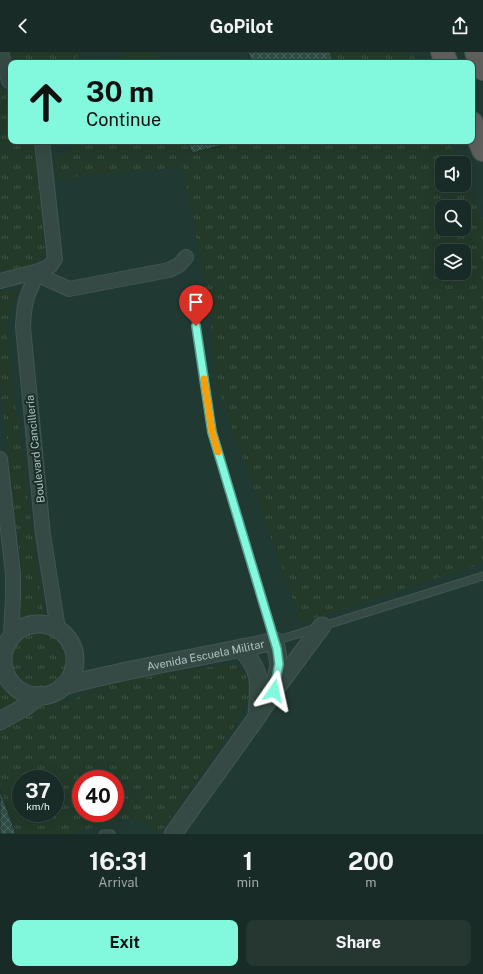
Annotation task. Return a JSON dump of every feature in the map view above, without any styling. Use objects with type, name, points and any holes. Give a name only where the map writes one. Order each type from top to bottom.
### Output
[{"type":"highway","points":[[476,52],[483,69]]},
{"type":"highway","points":[[475,130],[483,150]]},
{"type":"street","points":[[1,52],[7,82]]},
{"type":"street","name":"Boulevard Cancillería","points":[[0,281],[39,272],[50,266],[55,259],[42,144]]},
{"type":"street","points":[[39,272],[47,279],[69,289],[169,270],[179,265],[186,257]]},
{"type":"street","name":"Boulevard Cancillería","points":[[39,272],[28,292],[24,306],[23,327],[43,535],[58,629]]},
{"type":"street","points":[[0,459],[13,574],[11,636]]},
{"type":"street","points":[[0,721],[25,707],[39,696],[54,692],[63,686],[72,673],[75,658],[69,640],[58,629],[44,624],[33,624],[23,627],[11,636],[1,656],[4,669],[11,683],[23,693],[39,696]]},
{"type":"street","points":[[274,691],[322,626]]},
{"type":"street","name":"Avenida Escuela Militar","points":[[63,686],[102,676],[275,641],[279,664],[274,691],[173,834]]},
{"type":"street","points":[[241,648],[253,663],[257,673],[259,685],[257,717]]},
{"type":"street","points":[[75,658],[102,676]]},
{"type":"lane","points":[[192,296],[212,432],[275,641],[483,576]]},
{"type":"lane","points":[[102,834],[111,834]]},
{"type":"green space","points":[[11,52],[83,52],[74,60],[18,60]]},
{"type":"green space","points":[[128,52],[153,52],[160,60],[118,60]]},
{"type":"green space","points":[[330,52],[412,52],[416,60],[333,60]]},
{"type":"green space","points":[[0,89],[8,90],[8,144],[34,144],[45,254],[31,267],[0,270]]},
{"type":"green space","points":[[77,144],[450,144],[456,156],[435,156],[435,192],[471,192],[483,220],[483,563],[301,622],[216,383],[209,305],[183,167],[58,178],[55,162]]},
{"type":"green space","points":[[18,289],[6,325],[12,381],[44,615],[37,614],[19,619],[23,587],[0,381],[0,291]]},
{"type":"green space","points":[[40,629],[57,634],[65,642],[70,659],[65,676],[57,684],[40,689],[23,684],[15,676],[10,659],[15,642],[23,634]]},
{"type":"green space","points":[[234,663],[246,676],[249,696],[234,726],[159,834],[133,817],[124,819],[124,770],[72,770],[72,822],[114,822],[68,834],[16,834],[0,790],[0,734],[32,705],[70,701],[105,684]]},
{"type":"green space","points":[[0,685],[20,702],[0,713]]},
{"type":"building","points":[[248,52],[330,52],[333,60],[251,60]]},
{"type":"building","points":[[188,144],[226,144],[192,153]]},
{"type":"building","points":[[0,790],[16,834],[0,834]]},
{"type":"slow traffic","points":[[204,379],[212,432],[218,452]]},
{"type":"route","points":[[196,326],[212,432],[277,649],[279,664],[274,691]]}]
